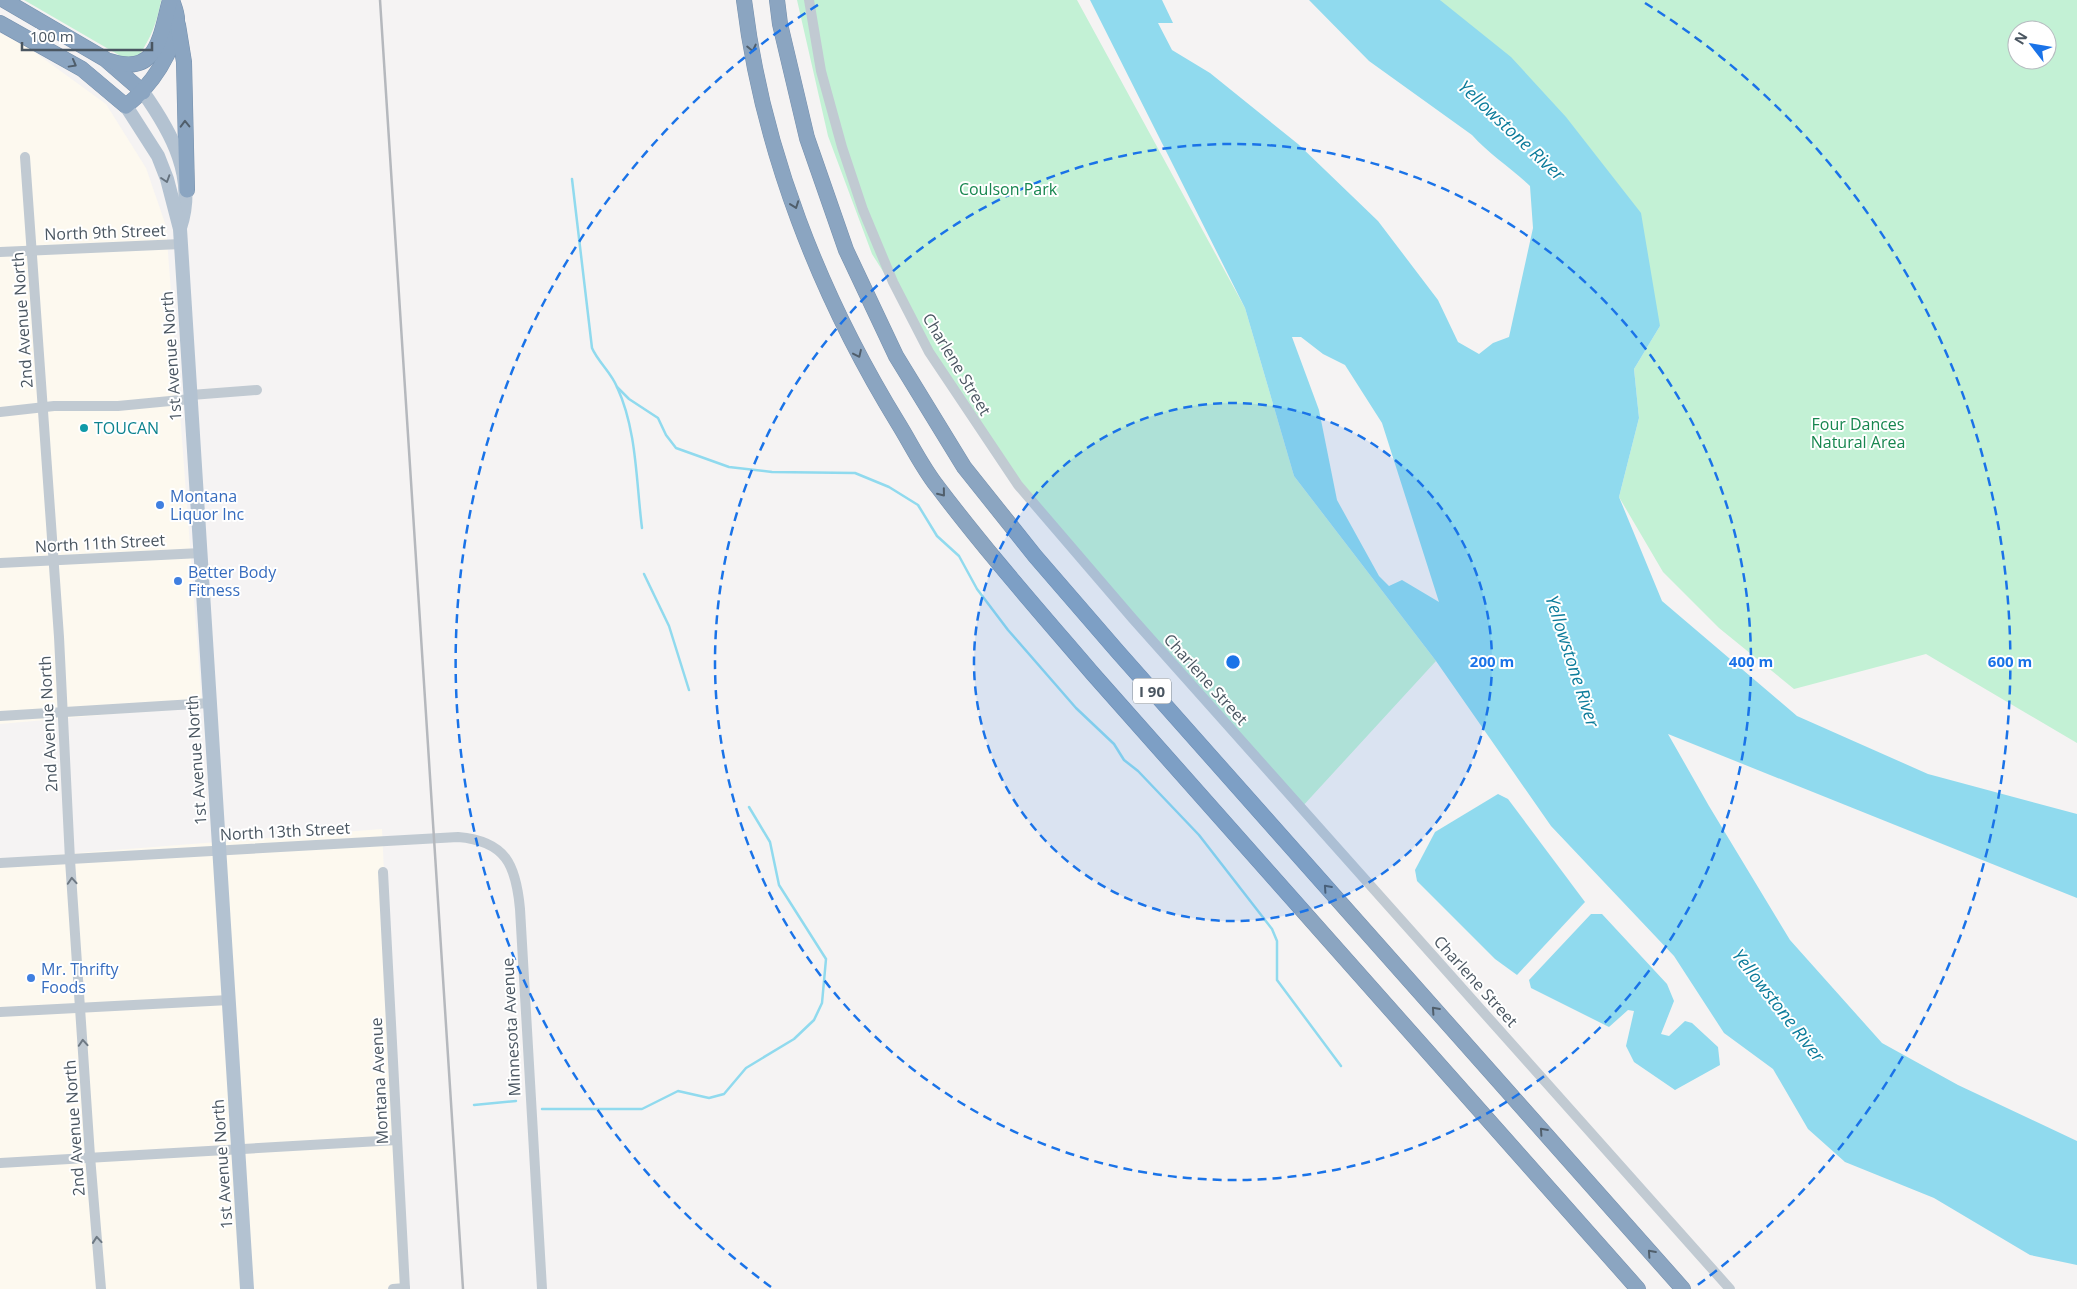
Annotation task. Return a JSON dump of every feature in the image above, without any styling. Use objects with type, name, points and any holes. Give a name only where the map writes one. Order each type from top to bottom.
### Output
[{"type":"highway","points":[[4,0],[105,59],[122,65],[134,66],[144,63],[159,40],[171,0]]},
{"type":"highway","points":[[171,0],[177,18],[184,62],[187,190]]},
{"type":"highway","name":"I 90","points":[[744,0],[747,27],[775,148],[814,260],[866,371],[935,485],[1011,579],[1093,674],[1638,1289]]},
{"type":"highway","name":"I 90","points":[[778,0],[780,24],[807,138],[846,250],[896,356],[964,467],[1035,556],[1118,652],[1683,1289]]},
{"type":"highway","points":[[0,23],[82,69],[126,106],[143,92],[169,50],[177,18]]},
{"type":"highway","name":"1st Avenue North","points":[[105,59],[143,92]]},
{"type":"main road","name":"1st Avenue North","points":[[143,92],[165,123],[175,145],[187,190],[184,218],[180,229]]},
{"type":"main road","name":"1st Avenue North","points":[[126,106],[158,156],[167,179],[180,229],[247,1289]]},
{"type":"street","name":"Charlene Street","points":[[808,0],[821,71],[842,147],[863,210],[893,282],[930,352],[1018,485],[1146,633],[1730,1289]]},
{"type":"street","name":"2nd Avenue North","points":[[25,157],[53,561],[70,860],[101,1289]]},
{"type":"street","name":"North 9th Street","points":[[0,252],[181,244]]},
{"type":"street","points":[[0,412],[43,408],[118,406],[257,390]]},
{"type":"street","name":"North 11th Street","points":[[0,563],[201,554]]},
{"type":"street","points":[[0,716],[62,714],[210,703]]},
{"type":"street","name":"Minnesota Avenue","points":[[421,838],[458,837],[481,840],[498,850],[514,873],[520,909],[542,1289]]},
{"type":"street","name":"North 13th Street","points":[[0,863],[421,838]]},
{"type":"street","name":"Montana Avenue","points":[[383,872],[405,1289]]},
{"type":"street","points":[[0,1012],[229,1000]]},
{"type":"street","points":[[0,1163],[90,1156],[397,1140]]},
{"type":"street","points":[[393,1289],[405,1289]]},
{"type":"shaded area","points":[[0,33],[29,48],[106,104],[146,168],[166,226],[202,706],[0,724]]},
{"type":"shaded area","points":[[382,829],[403,1289],[0,1289],[0,859]]},
{"type":"green space","points":[[24,0],[161,1],[158,16],[143,49],[139,55],[124,58]]},
{"type":"green space","name":"Coulson Park","points":[[797,0],[1077,0],[1245,308],[1294,476],[1436,661],[1301,808],[1018,485],[872,254],[828,136]]},
{"type":"green space","name":"Four Dances Natural Area","points":[[1440,0],[2077,0],[2077,743],[1926,654],[1794,689],[1719,628],[1663,572],[1619,497],[1639,418],[1634,369],[1660,326]]},
{"type":"water","name":"Yellowstone River","points":[[1090,0],[1162,0],[1173,23],[1158,23],[1172,50],[1210,73],[1298,144],[1378,221],[1438,300],[1458,342],[1479,354],[1493,343],[1509,337],[1533,228],[1530,186],[1472,135],[1369,61],[1309,0],[1440,0],[1511,57],[1566,117],[1641,213],[1660,326],[1634,369],[1639,418],[1619,497],[1662,601],[1797,716],[1928,774],[2077,814],[2077,898],[1668,734],[1790,940],[1882,1043],[1958,1085],[2077,1141],[2077,1265],[2030,1255],[1934,1198],[1845,1162],[1808,1129],[1773,1069],[1724,1033],[1674,956],[1551,826],[1436,661],[1294,476],[1245,308]],"holes":[[[1292,337],[1301,337],[1323,354],[1345,365],[1382,423],[1439,602],[1402,580],[1389,586],[1379,576],[1337,500],[1319,410]]]},
{"type":"water","points":[[1498,794],[1508,799],[1585,902],[1517,975],[1495,959],[1417,881],[1415,870],[1435,832]]},
{"type":"water","points":[[1591,914],[1602,914],[1667,984],[1674,1001],[1661,1034],[1669,1036],[1685,1021],[1692,1023],[1718,1047],[1720,1065],[1675,1090],[1634,1062],[1626,1046],[1634,1011],[1628,1010],[1609,1027],[1531,988],[1529,980]]},
{"type":"waterway","points":[[572,179],[592,348],[614,382],[624,403],[635,456],[642,528]]},
{"type":"waterway","points":[[617,387],[629,399],[658,418],[666,435],[676,448],[729,467],[772,472],[855,473],[889,487],[918,505],[937,536],[959,556],[977,589],[1008,630],[1076,708],[1114,744],[1124,760],[1138,771],[1199,835],[1272,929],[1277,941],[1277,980],[1341,1066]]},
{"type":"waterway","points":[[644,574],[669,626],[689,690]]},
{"type":"waterway","points":[[542,1109],[642,1109],[678,1091],[709,1098],[724,1094],[746,1068],[794,1039],[814,1020],[822,1003],[826,959],[779,885],[770,842],[749,807]]},
{"type":"waterway","points":[[474,1105],[516,1101]]},
{"type":"railway","points":[[380,0],[463,1289]]},
{"type":"place","name":"TOUCAN","points":[[84,428]]},
{"type":"place","name":"Montana Liquor Inc","points":[[160,505]]},
{"type":"place","name":"Better Body Fitness","points":[[178,581]]},
{"type":"place","name":"Mr. Thrifty Foods","points":[[31,978]]}]
